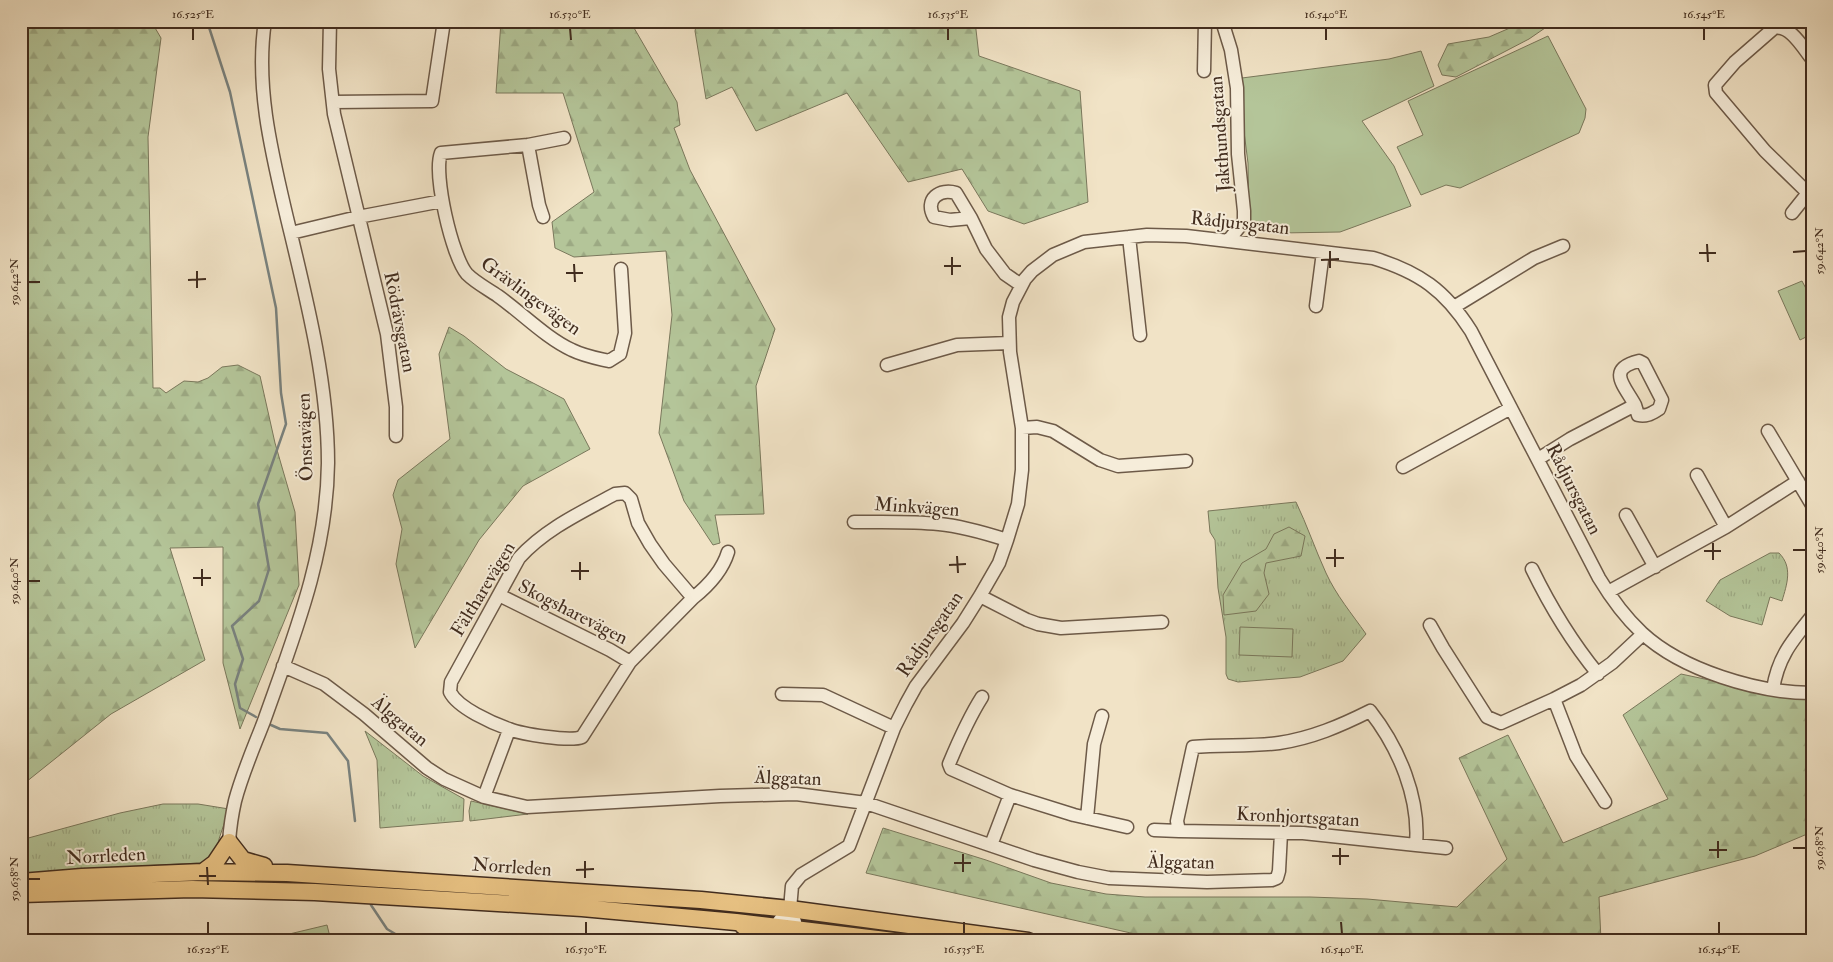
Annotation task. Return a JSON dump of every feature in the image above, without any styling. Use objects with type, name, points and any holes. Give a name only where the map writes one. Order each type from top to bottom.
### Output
[{"type":"main road","points":[[227,889],[228,842]]},
{"type":"main road","points":[[202,872],[215,863],[228,842]]},
{"type":"main road","points":[[228,842],[243,860],[258,866],[277,867],[287,873]]},
{"type":"main road","name":"Norrleden","points":[[21,882],[82,877],[228,871],[287,873],[601,892],[790,909],[1028,941]]},
{"type":"main road","name":"Norrleden","points":[[21,894],[227,889],[316,892],[582,908],[736,922],[777,934],[894,941]]},
{"type":"main road","points":[[736,922],[760,935],[766,941]]},
{"type":"street","name":"Önstavägen","points":[[228,842],[236,799],[313,575],[321,536],[328,463],[325,408],[318,358],[271,151],[262,70],[264,21]]},
{"type":"street","name":"Rödrävsgatan","points":[[330,21],[329,69],[332,102],[387,334],[396,407],[396,436]]},
{"type":"street","points":[[332,102],[432,101],[444,21]]},
{"type":"street","points":[[1204,71],[1205,21]]},
{"type":"street","name":"Jakthundsgatan","points":[[1222,21],[1231,50],[1237,88],[1238,154],[1244,211],[1244,220],[1228,241]]},
{"type":"street","points":[[1792,213],[1810,191],[1765,150],[1716,93],[1715,85],[1735,62],[1774,28],[1786,29],[1812,59]]},
{"type":"street","name":"Grävlingevägen","points":[[564,138],[528,145],[441,153],[438,158],[442,201],[460,264],[467,274],[563,345],[585,355],[609,361],[620,354],[625,333],[621,269]]},
{"type":"street","points":[[528,145],[543,217]]},
{"type":"street","points":[[291,233],[358,217],[442,201]]},
{"type":"street","points":[[970,218],[986,249],[1005,274],[1021,285]]},
{"type":"street","points":[[1129,236],[1140,335]]},
{"type":"street","name":"Rådjursgatan","points":[[790,909],[792,886],[801,875],[842,852],[849,846],[894,728],[916,686],[963,623],[999,563],[1018,504],[1022,470],[1022,428],[1009,343],[1009,317],[1013,302],[1021,285],[1032,271],[1053,255],[1084,242],[1129,236],[1186,236],[1373,258],[1396,265],[1417,275],[1454,306],[1471,331],[1608,592],[1643,634],[1663,650],[1700,668],[1731,679],[1794,693],[1812,693]]},
{"type":"street","points":[[1454,306],[1534,258],[1563,246]]},
{"type":"street","points":[[1316,306],[1323,252]]},
{"type":"street","points":[[887,365],[957,345],[1009,343]]},
{"type":"street","points":[[1538,459],[1570,439],[1635,405]]},
{"type":"street","points":[[1403,467],[1510,408]]},
{"type":"street","points":[[1022,428],[1037,427],[1053,430],[1100,460],[1118,466],[1186,461]]},
{"type":"street","points":[[1768,431],[1812,505]]},
{"type":"street","points":[[1697,475],[1726,527]]},
{"type":"street","points":[[1608,592],[1726,527],[1798,481]]},
{"type":"street","name":"Fältharevägen","points":[[693,598],[664,564],[650,544],[638,523],[631,499],[624,493],[615,494],[549,532],[528,547],[519,558],[450,682],[450,692],[453,698],[470,712],[509,730],[576,740],[582,737],[630,662],[715,578],[728,552]]},
{"type":"street","points":[[1626,515],[1655,567]]},
{"type":"street","name":"Minkvägen","points":[[854,522],[941,524],[1007,540]]},
{"type":"street","points":[[1532,568],[1562,624],[1579,651],[1598,674]]},
{"type":"street","name":"Skogsharevägen","points":[[499,595],[610,650],[630,662]]},
{"type":"street","points":[[980,596],[1027,620],[1061,628],[1162,622]]},
{"type":"street","points":[[1773,689],[1775,675],[1782,656],[1812,616]]},
{"type":"street","points":[[1430,625],[1487,717],[1495,722],[1505,722],[1554,699],[1598,674],[1643,634]]},
{"type":"street","name":"Älggatan","points":[[283,666],[324,684],[364,714],[427,768],[444,779],[484,797],[527,807],[720,796],[796,794],[866,803],[1078,872],[1109,878],[1207,882],[1272,880],[1277,878],[1281,833]]},
{"type":"street","points":[[782,694],[824,695],[894,728]]},
{"type":"street","points":[[982,697],[969,716],[949,764],[951,769],[1010,795],[1086,818],[1128,827]]},
{"type":"street","points":[[1554,699],[1576,756],[1605,802]]},
{"type":"street","points":[[1178,831],[1177,821],[1193,747],[1277,743],[1298,739],[1317,735],[1370,711],[1397,755],[1407,780],[1416,813],[1416,845]]},
{"type":"street","points":[[1086,818],[1094,744],[1102,716]]},
{"type":"street","points":[[484,797],[509,730]]},
{"type":"street","points":[[991,845],[1010,795]]},
{"type":"street","name":"Kronhjortsgatan","points":[[1154,830],[1303,833],[1446,848]]},
{"type":"street","points":[[777,934],[778,921],[790,909],[801,935]]},
{"type":"green space","points":[[21,21],[151,21],[161,38],[148,137],[153,388],[160,388],[166,393],[184,381],[198,382],[208,378],[222,367],[238,365],[260,376],[275,443],[295,512],[299,585],[240,729],[223,663],[223,547],[170,548],[205,660],[111,714],[21,786]]},
{"type":"green space","points":[[501,21],[630,21],[677,102],[680,125],[674,128],[690,170],[775,329],[756,386],[764,514],[715,515],[720,543],[713,545],[684,501],[659,433],[672,315],[666,251],[574,257],[555,248],[552,222],[594,192],[563,93],[496,93]]},
{"type":"green space","points":[[697,21],[975,21],[979,56],[1080,91],[1088,202],[1024,224],[988,211],[962,169],[908,182],[847,93],[756,131],[732,87],[706,99],[695,31]]},
{"type":"green space","points":[[1526,21],[1541,21],[1545,28],[1529,39],[1456,77],[1442,75],[1438,65],[1448,44],[1489,37]]},
{"type":"green space","points":[[1548,36],[1586,109],[1585,118],[1579,133],[1460,188],[1446,185],[1421,195],[1397,147],[1423,135],[1408,101]]},
{"type":"green space","points":[[1421,51],[1434,86],[1362,121],[1394,166],[1411,206],[1340,232],[1281,233],[1249,227],[1248,163],[1242,116],[1242,78],[1389,59]]},
{"type":"green space","points":[[1802,281],[1812,300],[1812,334],[1800,340],[1778,291]]},
{"type":"green space","points":[[449,327],[464,336],[506,369],[564,399],[590,449],[523,486],[479,540],[415,648],[396,564],[402,529],[393,495],[398,480],[450,439],[439,354]]},
{"type":"green space","points":[[1296,502],[1334,589],[1366,634],[1343,661],[1300,677],[1238,682],[1228,679],[1226,674],[1226,637],[1218,588],[1215,540],[1210,532],[1208,511]]},
{"type":"green space","points":[[1289,527],[1305,536],[1301,556],[1266,563],[1264,573],[1269,594],[1256,611],[1224,615],[1223,595],[1242,563],[1266,549],[1274,534]]},
{"type":"green space","points":[[1770,553],[1779,553],[1783,558],[1788,576],[1782,601],[1770,597],[1762,625],[1730,616],[1706,601],[1720,580]]},
{"type":"green space","points":[[1240,627],[1293,629],[1292,657],[1239,655]]},
{"type":"green space","points":[[1681,674],[1780,695],[1812,699],[1812,832],[1755,856],[1599,897],[1601,941],[1166,941],[866,873],[883,828],[986,860],[1051,883],[1106,894],[1145,897],[1367,899],[1457,907],[1507,859],[1459,758],[1508,735],[1563,843],[1668,799],[1623,715]]},
{"type":"green space","points":[[365,731],[423,776],[464,799],[463,821],[380,828],[377,760]]},
{"type":"green space","points":[[471,801],[528,814],[470,821]]},
{"type":"green space","points":[[163,804],[198,804],[229,809],[219,839],[217,854],[201,863],[21,874],[21,840],[120,813]]},
{"type":"green space","points":[[327,925],[331,941],[260,941]]},
{"type":"waterway","points":[[207,21],[230,92],[276,308],[281,393],[286,424],[258,504],[269,569],[259,601],[232,626],[243,659],[235,684],[240,708],[256,717]]},
{"type":"waterway","points":[[271,725],[280,729],[327,733],[348,761],[355,821]]},
{"type":"waterway","points":[[371,905],[387,929],[407,941]]}]
